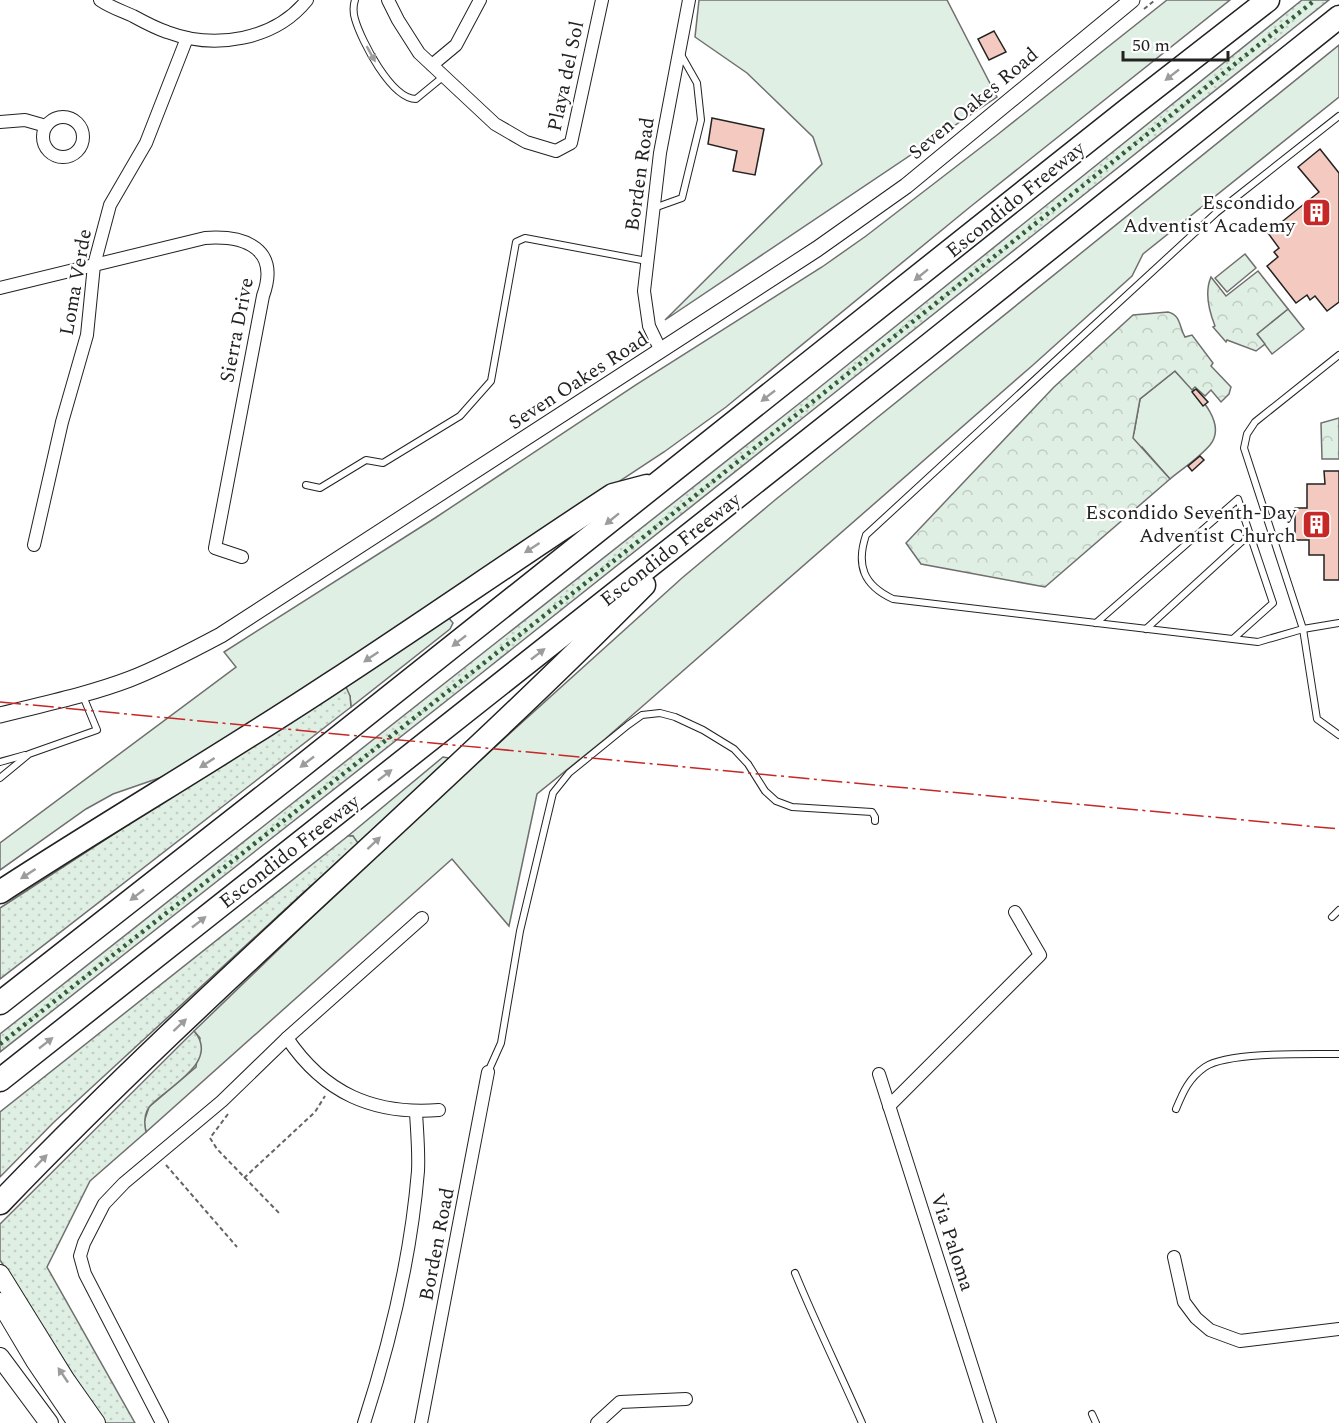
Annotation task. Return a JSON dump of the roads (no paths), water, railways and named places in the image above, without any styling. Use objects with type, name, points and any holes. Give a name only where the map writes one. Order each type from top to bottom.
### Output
[{"type":"highway","name":"Escondido Freeway","points":[[0,1003],[1268,0]]},
{"type":"highway","name":"Escondido Freeway","points":[[0,1080],[1339,17]]},
{"type":"highway","points":[[0,892],[330,684],[613,495],[658,483]]},
{"type":"highway","points":[[0,1203],[56,1144],[163,1041],[598,633],[715,514]]},
{"type":"main road","points":[[0,1274],[59,1369],[96,1423]]},
{"type":"main road","points":[[0,1302],[35,1361],[77,1423]]},
{"type":"main road","points":[[0,1357],[49,1423]]},
{"type":"street","points":[[100,0],[167,32],[187,38],[218,41],[255,36],[284,23],[308,0]]},
{"type":"street","points":[[388,0],[398,21],[419,53],[444,76]]},
{"type":"street","points":[[432,65],[456,45],[480,0]]},
{"type":"street","name":"Playa del Sol","points":[[444,76],[495,124],[526,142],[556,151],[572,143],[602,0]]},
{"type":"street","name":"Borden Road","points":[[661,351],[649,326],[644,291],[660,153],[689,0]]},
{"type":"street","name":"Seven Oakes Road","points":[[0,715],[82,695],[130,679],[174,660],[221,635],[818,249],[906,186],[1132,0]]},
{"type":"street","name":"Loma Verde","points":[[34,545],[62,422],[87,335],[94,265],[110,206],[146,143],[187,38]]},
{"type":"street","points":[[0,122],[24,120],[46,126]]},
{"type":"street","name":"Sierra Drive","points":[[0,288],[206,238],[225,237],[249,243],[263,255],[267,263],[267,283],[215,548],[242,556]]},
{"type":"street","points":[[889,1106],[1040,955],[1015,912]]},
{"type":"street","points":[[162,1423],[85,1274],[80,1256],[84,1243],[104,1204],[156,1154],[222,1101],[287,1038],[422,918]]},
{"type":"street","points":[[287,1038],[300,1057],[331,1086],[376,1107],[417,1112],[439,1110]]},
{"type":"street","name":"Borden Road","points":[[421,1423],[488,1072]]},
{"type":"street","name":"Via Paloma","points":[[879,1074],[990,1423]]},
{"type":"street","points":[[364,1423],[382,1366],[410,1235],[418,1170],[417,1112]]},
{"type":"street","points":[[1174,1257],[1184,1302],[1196,1318],[1210,1330],[1240,1341],[1339,1329]]},
{"type":"street","points":[[597,1423],[620,1402],[686,1399]]},
{"type":"lane","points":[[355,0],[354,18],[370,55],[397,89],[408,97],[416,99],[444,76]]},
{"type":"lane","points":[[653,208],[682,198],[701,120],[697,83],[679,52]]},
{"type":"lane","points":[[1339,116],[1216,213],[866,535],[860,563],[868,579],[880,593],[893,599],[1258,642],[1303,629],[1339,623]]},
{"type":"lane","points":[[306,485],[320,488],[366,460],[383,463],[460,416],[491,381],[516,242],[525,238],[647,261]]},
{"type":"lane","points":[[1339,355],[1255,422],[1247,434],[1244,448],[1303,629],[1317,719],[1339,735]]},
{"type":"lane","points":[[1095,622],[1238,499],[1273,603],[1234,638]]},
{"type":"lane","points":[[1146,628],[1250,534]]},
{"type":"lane","points":[[0,762],[97,730],[82,695]]},
{"type":"lane","points":[[488,1072],[501,1043],[520,931],[553,794],[569,773],[642,715],[660,713],[675,717],[703,730],[734,749],[748,764],[765,791],[776,801],[792,807],[872,812],[875,817],[874,821]]},
{"type":"lane","points":[[0,778],[29,754]]},
{"type":"lane","points":[[1332,917],[1339,910]]},
{"type":"lane","points":[[1176,1109],[1185,1086],[1205,1066],[1231,1059],[1339,1054]]},
{"type":"lane","points":[[795,1273],[862,1423]]},
{"type":"lane","points":[[1092,1414],[1096,1423]]},
{"type":"place","name":"Escondido Adventist Academy","points":[[1316,213]]},
{"type":"place","name":"Escondido Seventh-Day Adventist Church","points":[[1317,524]]}]
